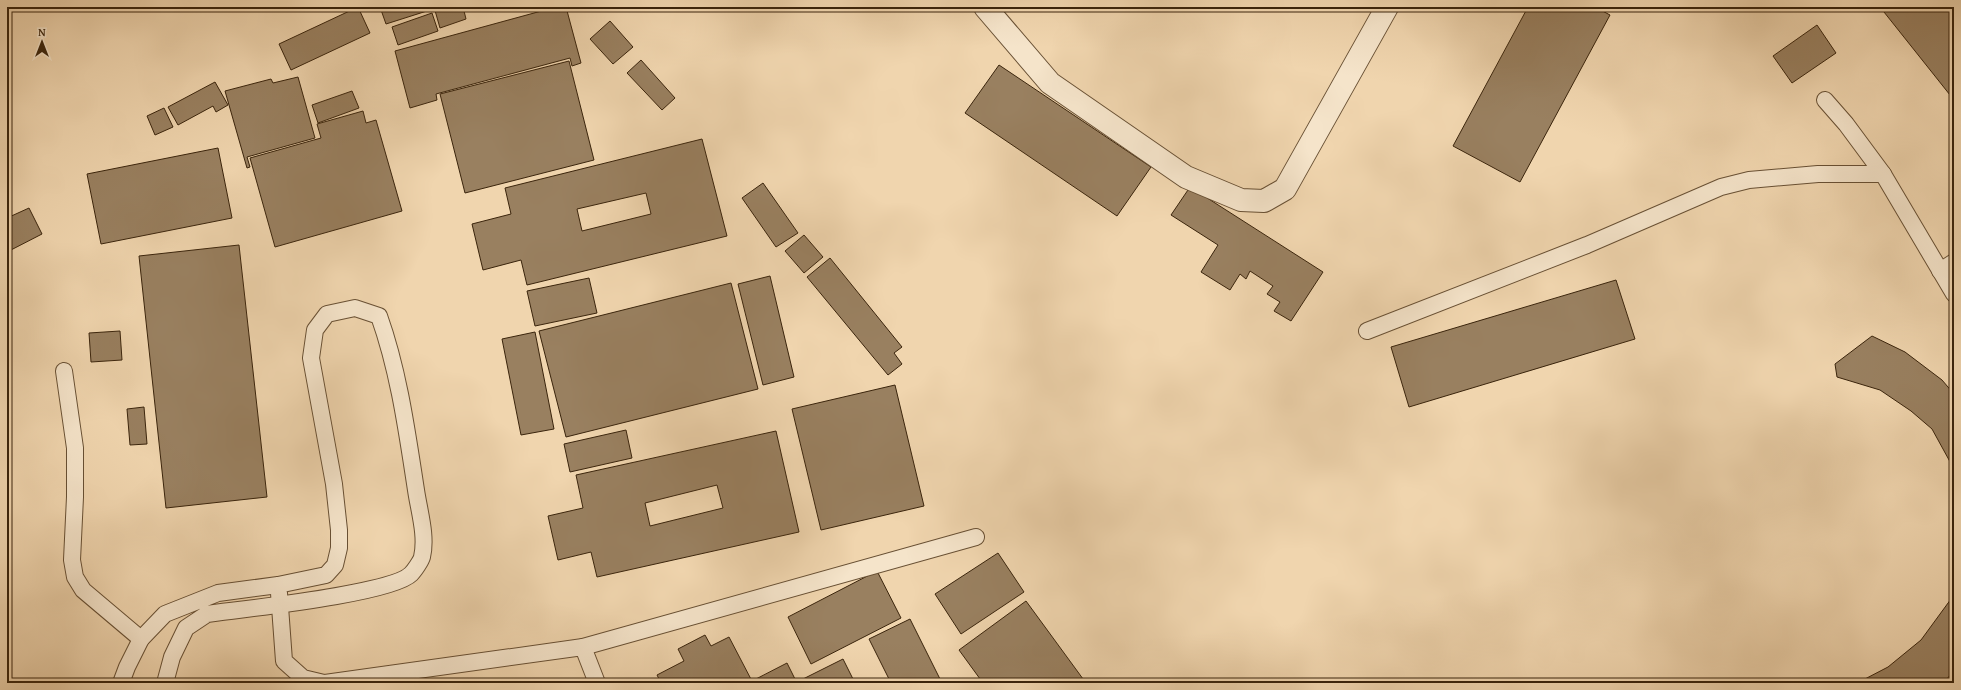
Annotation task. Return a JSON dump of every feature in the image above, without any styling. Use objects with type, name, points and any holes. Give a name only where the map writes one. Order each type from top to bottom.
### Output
[{"type":"street","points":[[985,7],[1050,83],[1186,176],[1241,200],[1264,201],[1285,189],[1387,7]]},
{"type":"lane","points":[[1825,100],[1846,124],[1883,174],[1954,294]]},
{"type":"lane","points":[[1368,331],[1587,245],[1721,187],[1749,180],[1818,174],[1883,174]]},
{"type":"lane","points":[[1940,271],[1954,262]]},
{"type":"lane","points":[[121,683],[141,639],[165,614],[218,593],[278,585],[326,575],[335,565],[339,548],[339,530],[334,484],[311,358],[315,330],[327,314],[355,308],[379,316],[390,348],[410,450],[423,535],[422,558],[410,575],[390,584],[364,591],[207,614],[186,628],[172,657],[165,683]]},
{"type":"lane","points":[[64,371],[75,448],[75,497],[72,560],[75,577],[83,590],[141,639]]},
{"type":"lane","points":[[278,585],[281,603],[284,661],[297,681],[325,683],[583,647],[976,537]]},
{"type":"lane","points":[[583,647],[597,683]]},
{"type":"building","points":[[358,7],[370,33],[291,70],[279,44]]},
{"type":"building","points":[[380,7],[429,7],[430,10],[386,24]]},
{"type":"building","points":[[434,7],[463,7],[466,19],[440,28]]},
{"type":"building","points":[[556,7],[566,7],[581,63],[572,66],[570,58],[436,94],[437,100],[410,108],[395,51]]},
{"type":"building","points":[[1528,7],[1595,7],[1610,15],[1520,182],[1453,146]]},
{"type":"building","points":[[1880,7],[1954,7],[1954,100]]},
{"type":"building","points":[[432,13],[438,31],[398,45],[392,27]]},
{"type":"building","points":[[610,21],[633,47],[613,64],[590,39]]},
{"type":"building","points":[[1817,25],[1836,53],[1792,83],[1773,56]]},
{"type":"building","points":[[641,60],[675,98],[662,110],[627,73]]},
{"type":"building","points":[[569,61],[594,160],[465,193],[440,94]]},
{"type":"building","points":[[999,65],[1151,167],[1117,216],[965,113]]},
{"type":"building","points":[[298,77],[315,138],[247,157],[250,167],[247,168],[225,91],[271,79],[273,83]]},
{"type":"building","points":[[215,82],[228,105],[216,112],[213,106],[178,125],[168,107]]},
{"type":"building","points":[[352,91],[359,108],[318,123],[312,105]]},
{"type":"building","points":[[164,108],[173,127],[155,135],[147,116]]},
{"type":"building","points":[[363,111],[366,123],[376,120],[402,211],[275,247],[250,158],[321,138],[317,124]]},
{"type":"building","points":[[702,139],[727,236],[527,285],[521,260],[483,270],[472,224],[511,214],[505,188]],"holes":[[[646,193],[651,214],[582,231],[577,209]]]},
{"type":"building","points":[[218,148],[232,218],[101,244],[87,174]]},
{"type":"building","points":[[763,183],[798,233],[776,247],[742,198]]},
{"type":"building","points":[[1190,187],[1323,272],[1291,321],[1274,311],[1280,302],[1267,294],[1273,286],[1250,271],[1246,279],[1240,274],[1230,290],[1201,272],[1218,245],[1171,215]]},
{"type":"building","points":[[29,208],[42,234],[7,252],[7,218]]},
{"type":"building","points":[[804,235],[823,257],[804,273],[785,251]]},
{"type":"building","points":[[239,245],[267,497],[166,508],[139,256]]},
{"type":"building","points":[[830,258],[902,347],[894,353],[902,364],[888,375],[807,277]]},
{"type":"building","points":[[770,276],[794,377],[763,385],[738,284]]},
{"type":"building","points":[[589,278],[597,313],[535,326],[527,291]]},
{"type":"building","points":[[1616,280],[1635,339],[1409,407],[1391,347]]},
{"type":"building","points":[[731,283],[758,389],[566,437],[539,331]]},
{"type":"building","points":[[120,331],[122,360],[91,362],[89,333]]},
{"type":"building","points":[[535,332],[554,429],[521,435],[502,339]]},
{"type":"building","points":[[1872,336],[1905,352],[1942,380],[1954,394],[1954,469],[1932,429],[1911,411],[1880,390],[1837,377],[1835,364]]},
{"type":"building","points":[[895,385],[924,506],[821,530],[792,409]]},
{"type":"building","points":[[144,407],[147,444],[130,445],[127,409]]},
{"type":"building","points":[[626,430],[632,458],[570,472],[564,444]]},
{"type":"building","points":[[776,431],[799,532],[597,577],[591,552],[558,560],[548,516],[583,508],[576,475]],"holes":[[[717,485],[723,508],[650,526],[645,503]]]},
{"type":"building","points":[[998,553],[1024,592],[961,634],[935,594]]},
{"type":"building","points":[[877,571],[901,618],[811,664],[788,617]]},
{"type":"building","points":[[1954,589],[1954,670],[1947,679],[1941,683],[1849,683],[1863,680],[1888,667],[1921,640],[1951,599]]},
{"type":"building","points":[[1026,601],[1086,683],[983,683],[959,650]]},
{"type":"building","points":[[910,619],[942,683],[891,683],[869,639]]},
{"type":"building","points":[[705,635],[711,646],[729,637],[753,683],[661,683],[657,675],[684,661],[678,649]]},
{"type":"building","points":[[843,659],[855,683],[805,683],[803,679]]},
{"type":"building","points":[[787,663],[795,679],[790,683],[756,683],[754,680]]}]
